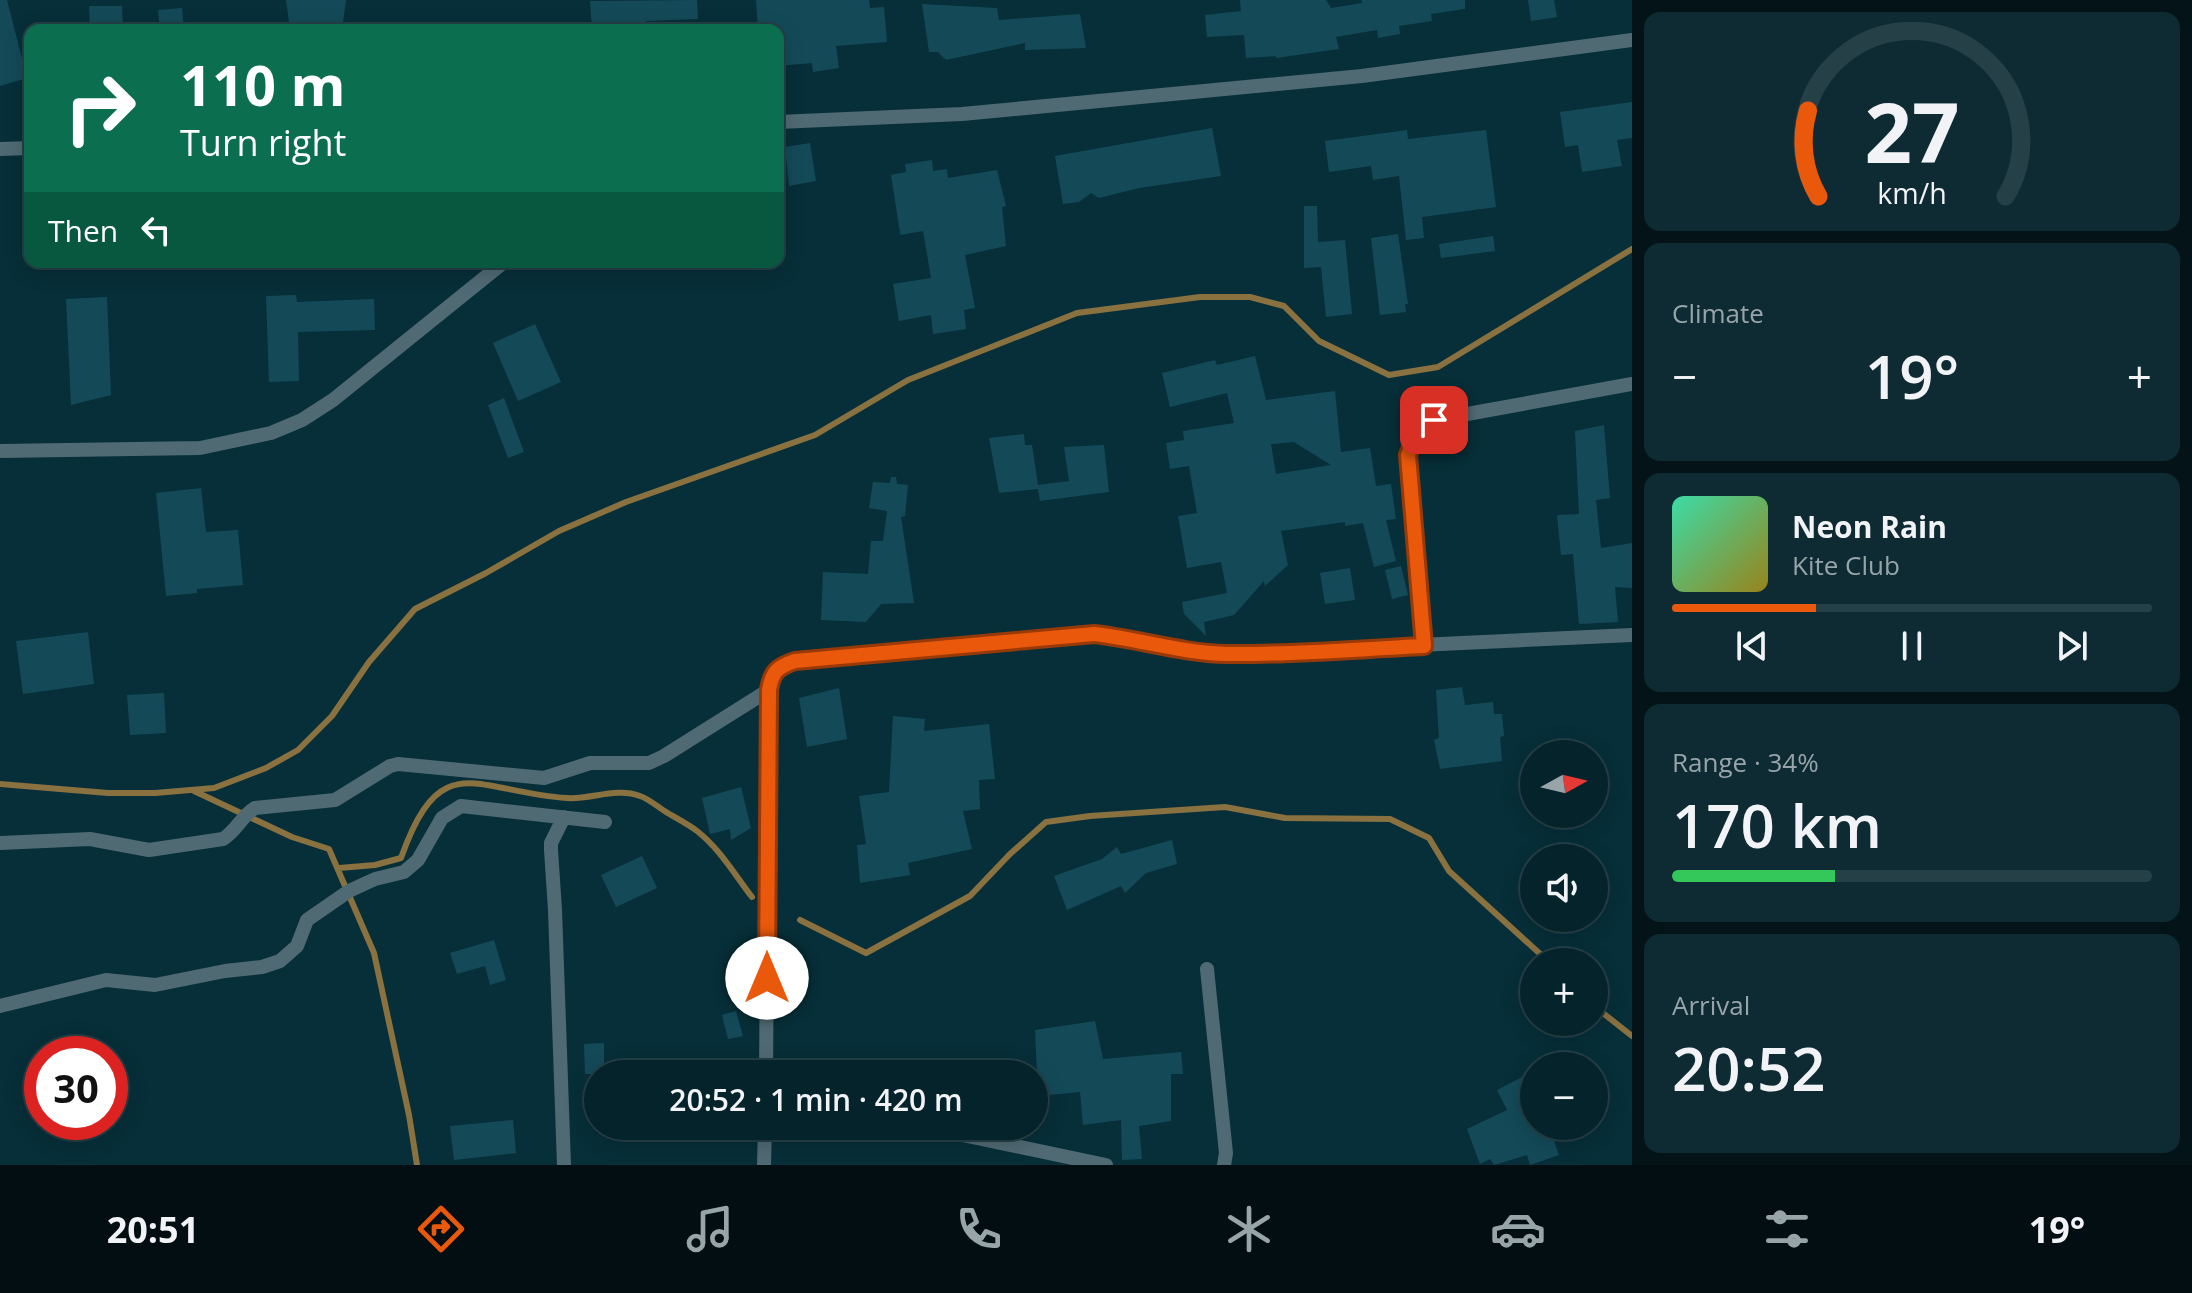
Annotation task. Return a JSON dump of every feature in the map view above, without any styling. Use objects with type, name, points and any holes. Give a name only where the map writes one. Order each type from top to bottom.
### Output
[{"type":"street","points":[[784,122],[962,114],[1331,79],[1632,40]]},
{"type":"street","points":[[0,149],[24,148]]},
{"type":"street","points":[[0,451],[200,448],[271,433],[302,420],[333,400],[497,268]]},
{"type":"street","points":[[1424,646],[1408,455],[1416,435],[1434,420],[1632,384]]},
{"type":"street","points":[[766,1060],[769,690],[772,674],[780,666],[795,661],[1094,634],[1125,637],[1155,646],[1228,654],[1632,635]]},
{"type":"street","points":[[0,843],[83,839],[149,850],[223,839],[255,808],[335,800],[398,764],[544,778],[590,763],[649,763],[769,690]]},
{"type":"street","points":[[0,1006],[106,980],[155,985],[262,967],[280,961],[297,946],[307,920],[349,891],[375,879],[404,872],[418,860],[442,818],[461,806],[605,822]]},
{"type":"street","points":[[564,817],[551,843],[564,1165]]},
{"type":"street","points":[[1207,969],[1226,1153],[1224,1165]]},
{"type":"street","points":[[764,1165],[765,1140]]},
{"type":"street","points":[[987,1140],[1106,1165]]},
{"type":"building","points":[[0,0],[7,0],[24,66],[24,79],[0,86]]},
{"type":"building","points":[[286,0],[346,0],[343,24],[289,24]]},
{"type":"building","points":[[697,0],[698,19],[646,21],[646,24],[592,24],[590,1]]},
{"type":"building","points":[[756,0],[869,0],[870,8],[884,7],[887,42],[836,46],[839,68],[813,72],[812,63],[784,65],[784,24],[758,24]]},
{"type":"building","points":[[1240,0],[1326,0],[1331,8],[1362,3],[1361,0],[1465,0],[1465,9],[1431,14],[1432,21],[1399,26],[1400,34],[1378,38],[1377,30],[1336,37],[1339,49],[1276,58],[1246,58],[1244,35],[1207,37],[1205,15],[1241,11]]},
{"type":"building","points":[[1528,0],[1554,0],[1557,17],[1531,21]]},
{"type":"building","points":[[922,4],[997,8],[999,20],[1080,14],[1086,48],[1025,50],[1025,43],[946,60],[938,52],[929,52]]},
{"type":"building","points":[[89,6],[122,6],[123,24],[90,24]]},
{"type":"building","points":[[182,8],[183,24],[159,24],[158,10]]},
{"type":"building","points":[[1632,102],[1632,138],[1617,140],[1622,166],[1582,172],[1578,145],[1565,147],[1560,112]]},
{"type":"building","points":[[1212,128],[1221,176],[1139,188],[1099,198],[1091,193],[1079,202],[1063,204],[1055,156]]},
{"type":"building","points":[[1407,130],[1408,139],[1486,130],[1496,207],[1422,217],[1424,238],[1406,240],[1399,176],[1373,180],[1371,166],[1329,172],[1325,141]]},
{"type":"building","points":[[810,143],[816,181],[789,186],[785,147]]},
{"type":"building","points":[[932,160],[933,171],[947,169],[948,178],[997,170],[1006,206],[1002,207],[1006,246],[965,255],[975,308],[964,310],[966,329],[933,334],[931,315],[899,321],[893,284],[931,278],[923,231],[900,233],[891,175],[906,172],[905,164]]},
{"type":"building","points":[[1304,206],[1317,206],[1318,242],[1345,240],[1352,314],[1326,317],[1321,267],[1304,268]]},
{"type":"building","points":[[1398,234],[1408,304],[1405,304],[1406,312],[1380,315],[1371,238]]},
{"type":"building","points":[[1493,236],[1495,251],[1441,258],[1439,244]]},
{"type":"building","points":[[296,295],[297,302],[374,299],[375,330],[298,332],[299,381],[269,382],[266,296]]},
{"type":"building","points":[[107,297],[111,395],[71,405],[66,299]]},
{"type":"building","points":[[535,324],[561,382],[518,401],[493,343]]},
{"type":"building","points":[[1255,356],[1266,400],[1335,391],[1341,452],[1370,448],[1376,486],[1391,484],[1396,519],[1386,520],[1396,561],[1374,567],[1363,523],[1345,526],[1345,522],[1281,531],[1288,565],[1265,586],[1264,581],[1234,615],[1204,622],[1206,636],[1184,614],[1182,602],[1227,593],[1221,562],[1187,568],[1178,516],[1197,513],[1189,466],[1170,469],[1166,443],[1184,440],[1183,431],[1234,423],[1227,393],[1170,407],[1162,373],[1215,360],[1217,365]],"holes":[[[1294,442],[1331,465],[1276,474],[1271,444]]]},
{"type":"building","points":[[504,398],[524,452],[508,458],[488,405]]},
{"type":"building","points":[[1604,425],[1610,498],[1596,500],[1601,548],[1632,543],[1632,588],[1615,587],[1618,622],[1579,624],[1573,554],[1561,555],[1557,515],[1579,514],[1575,431]]},
{"type":"building","points":[[1024,434],[1025,445],[1032,445],[1038,485],[1069,481],[1064,447],[1104,445],[1109,492],[1040,501],[1038,489],[999,493],[989,438]]},
{"type":"building","points":[[891,477],[896,477],[897,484],[908,485],[905,516],[901,517],[914,603],[881,604],[866,622],[821,620],[823,572],[868,574],[871,541],[883,541],[887,511],[869,508],[873,482],[890,483]]},
{"type":"building","points":[[201,488],[206,532],[238,530],[243,585],[197,589],[197,593],[166,596],[156,493]]},
{"type":"building","points":[[1401,566],[1408,595],[1392,599],[1385,570]]},
{"type":"building","points":[[1350,568],[1355,600],[1325,604],[1320,573]]},
{"type":"building","points":[[88,632],[94,684],[23,694],[16,641]]},
{"type":"building","points":[[1462,687],[1465,705],[1493,702],[1494,714],[1502,714],[1502,761],[1440,769],[1434,740],[1439,738],[1436,690]]},
{"type":"building","points":[[839,688],[847,739],[807,747],[799,698]]},
{"type":"building","points":[[164,693],[166,733],[130,735],[127,695]]},
{"type":"building","points":[[893,716],[925,719],[924,731],[989,724],[995,779],[979,780],[980,809],[963,811],[972,849],[908,863],[910,875],[860,883],[857,845],[866,844],[859,796],[889,792]]},
{"type":"building","points":[[741,787],[751,828],[731,840],[730,829],[710,834],[702,798]]},
{"type":"building","points":[[1172,840],[1177,864],[1146,873],[1125,893],[1121,886],[1067,910],[1054,876],[1102,859],[1117,847],[1121,854]]},
{"type":"building","points":[[642,856],[657,888],[616,907],[601,875]]},
{"type":"building","points":[[494,940],[506,980],[490,985],[485,966],[457,974],[450,953]]},
{"type":"building","points":[[736,1011],[743,1036],[728,1039],[722,1015]]},
{"type":"building","points":[[1095,1021],[1103,1059],[1181,1052],[1183,1074],[1171,1074],[1171,1121],[1139,1126],[1142,1159],[1122,1160],[1121,1120],[1083,1125],[1080,1092],[1048,1095],[1048,1060],[1036,1060],[1035,1030]]},
{"type":"building","points":[[604,1043],[604,1060],[585,1060],[584,1044]]},
{"type":"building","points":[[1520,1078],[1520,1140],[1554,1140],[1559,1155],[1530,1165],[1527,1155],[1494,1165],[1490,1159],[1480,1164],[1467,1129],[1507,1110],[1497,1090]]},
{"type":"building","points":[[513,1120],[516,1153],[454,1160],[450,1126]]},
{"type":"waterway","points":[[0,784],[108,793],[155,793],[214,788],[266,768],[298,750],[332,716],[369,662],[415,609],[559,531],[626,502],[815,435],[908,380],[1077,313],[1200,297],[1250,297],[1284,306],[1319,341],[1389,375],[1438,367],[1632,249]]},
{"type":"waterway","points":[[339,868],[375,865],[401,858],[416,823],[431,800],[447,788],[465,783],[567,798],[622,793],[643,797],[697,831],[720,854],[752,897]]},
{"type":"waterway","points":[[194,791],[292,837],[329,849],[374,953],[417,1165]]},
{"type":"waterway","points":[[800,920],[866,953],[970,896],[1046,822],[1225,807],[1285,818],[1390,819],[1429,838],[1449,871],[1534,948]]},
{"type":"waterway","points":[[1608,1017],[1632,1036]]},
{"type":"route","points":[[767,978],[769,690],[772,674],[780,666],[795,661],[1094,634],[1125,637],[1174,649],[1228,654],[1424,646],[1408,455],[1416,435],[1434,420]]}]
